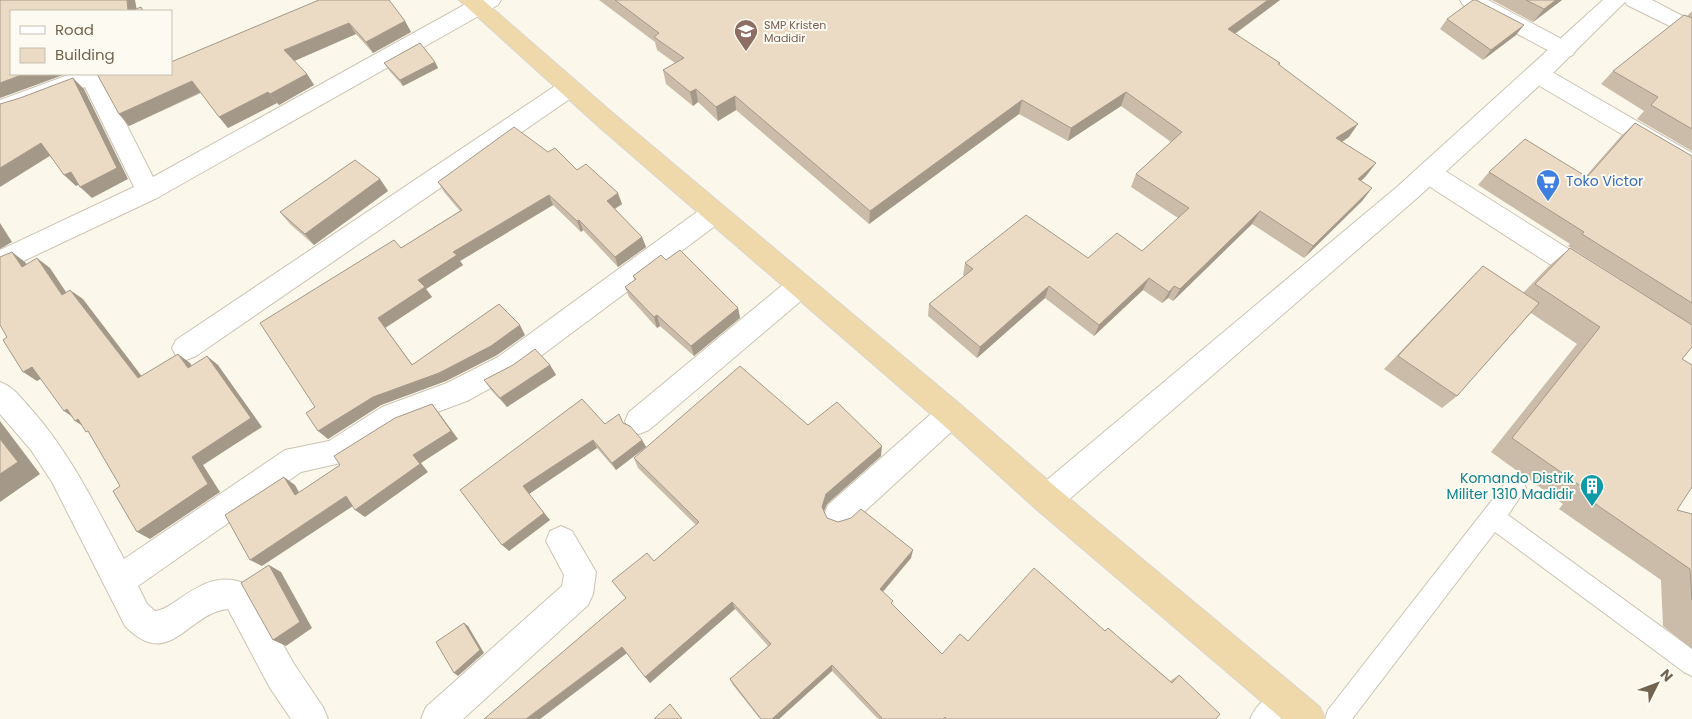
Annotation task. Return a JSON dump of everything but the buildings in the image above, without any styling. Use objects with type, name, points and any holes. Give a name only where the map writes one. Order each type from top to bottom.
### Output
[{"type":"highway","points":[[480,2],[569,88],[951,414],[1047,499],[1308,719]]},
{"type":"street","points":[[1471,0],[1565,50]]},
{"type":"street","points":[[1047,499],[1430,174],[1540,75],[1616,0]]},
{"type":"street","points":[[1636,0],[1692,30]]},
{"type":"street","points":[[0,262],[148,191],[480,2]]},
{"type":"street","points":[[1540,75],[1692,164]]},
{"type":"street","points":[[0,108],[16,106],[80,79],[93,80],[148,191]]},
{"type":"street","points":[[186,348],[569,88]]},
{"type":"street","points":[[1430,174],[1610,289]]},
{"type":"street","points":[[119,581],[295,460],[335,452],[392,416],[458,392],[508,365],[714,213]]},
{"type":"street","points":[[639,421],[800,286]]},
{"type":"street","points":[[0,394],[41,441],[62,472],[136,615],[149,628],[167,625],[225,592],[238,596],[282,676],[311,719]]},
{"type":"street","points":[[839,515],[951,414]]},
{"type":"street","points":[[438,719],[577,594],[580,572],[561,542]]},
{"type":"lane","points":[[1337,719],[1515,488]]},
{"type":"lane","points":[[1493,518],[1692,664]]},
{"type":"lane","points":[[1262,719],[1284,698]]},
{"type":"place","name":"SMP Kristen Madidir","points":[[746,52]]},
{"type":"place","name":"Toko Victor","points":[[1548,202]]},
{"type":"place","name":"Komando Distrik Militer 1310 Madidir","points":[[1592,507]]}]
